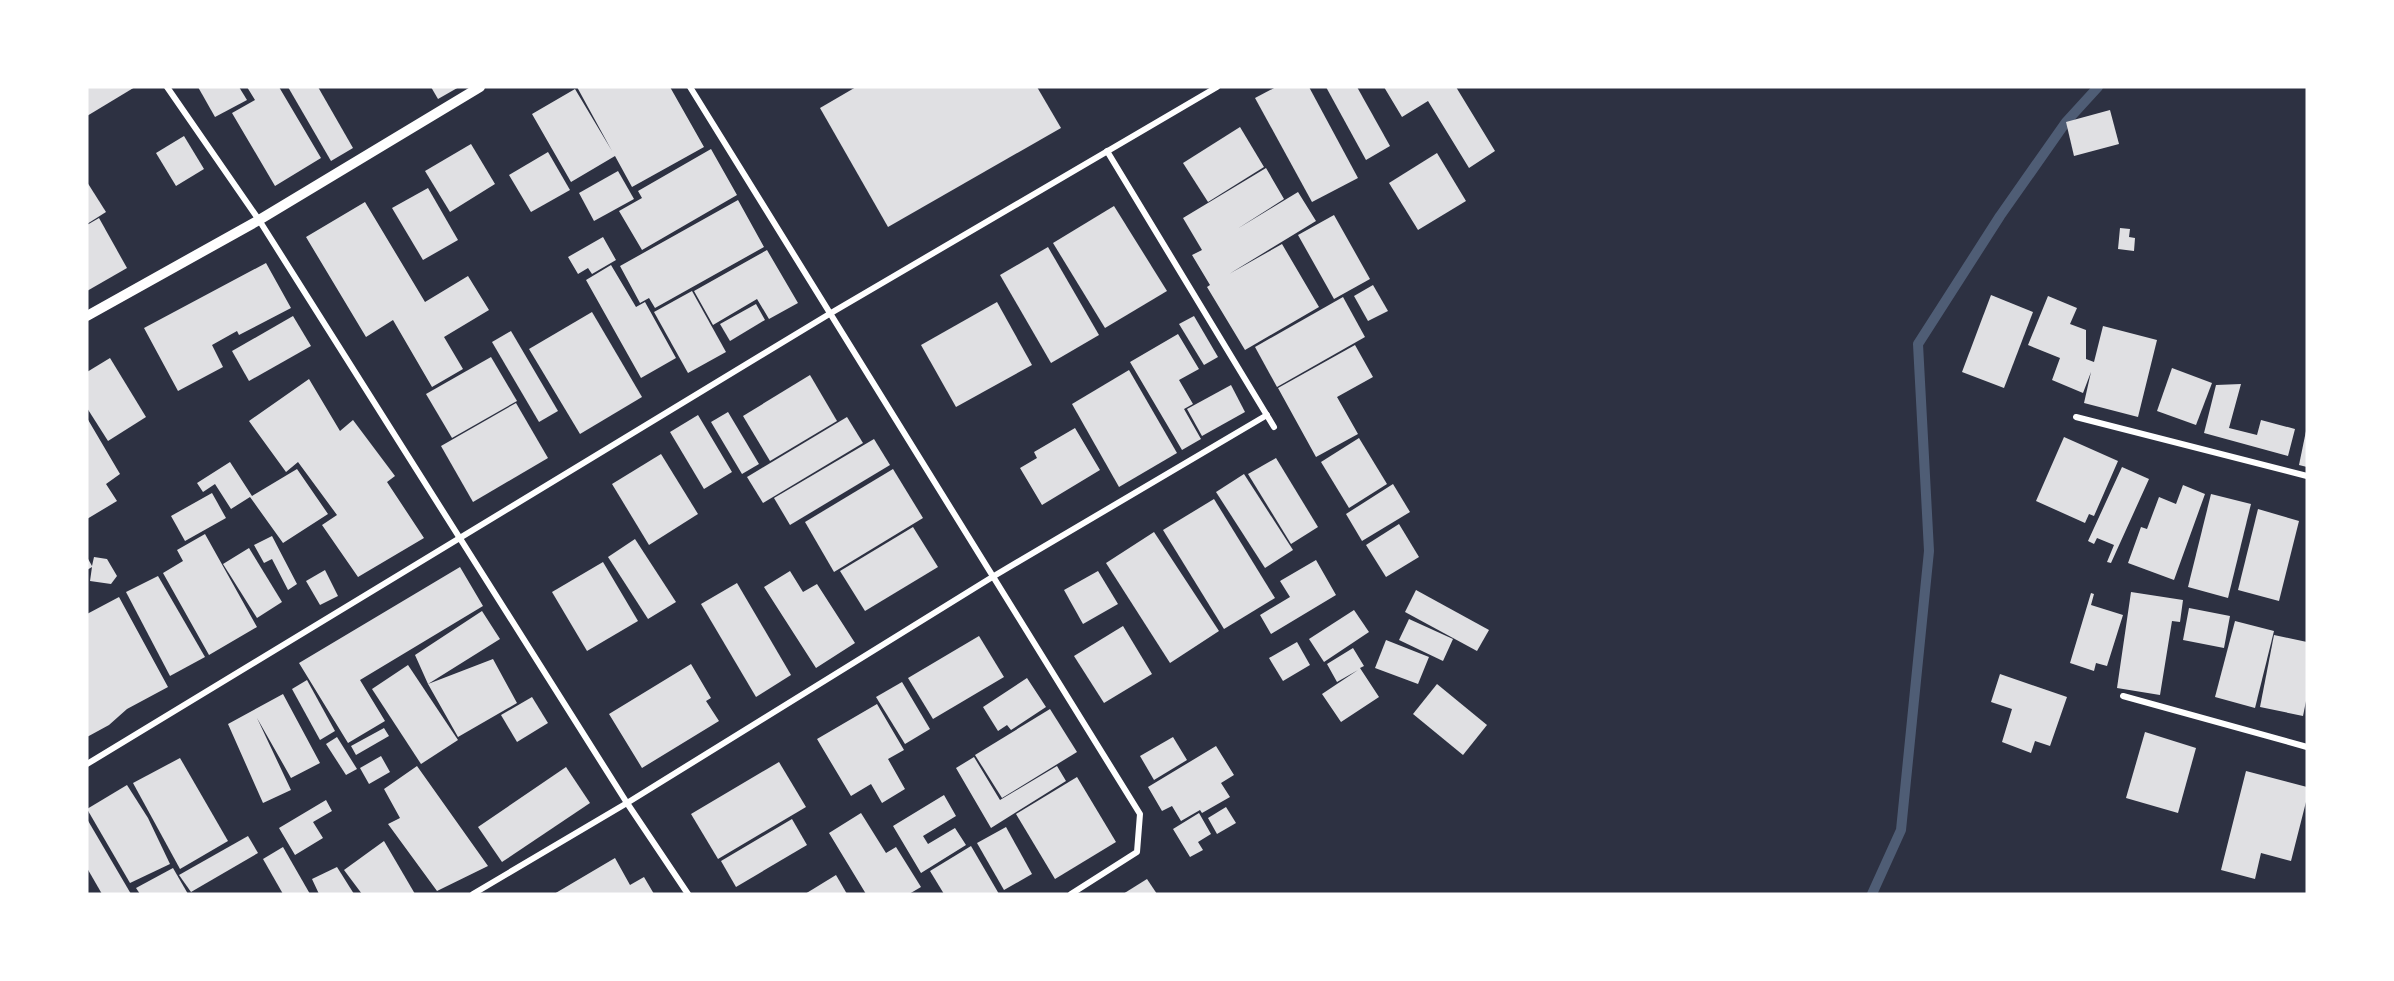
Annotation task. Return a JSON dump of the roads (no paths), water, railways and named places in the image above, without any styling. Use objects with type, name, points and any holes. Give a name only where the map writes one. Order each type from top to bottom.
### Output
[{"type":"street","points":[[167,87],[259,220],[627,803],[688,894]]},
{"type":"street","points":[[87,316],[259,220],[480,87]]},
{"type":"street","points":[[690,87],[1140,814],[1137,852],[1071,894]]},
{"type":"street","points":[[87,764],[831,313],[1217,87]]},
{"type":"street","points":[[1107,151],[1274,427]]},
{"type":"street","points":[[473,894],[627,803],[994,576],[1267,415]]},
{"type":"street","points":[[2076,417],[2307,476]]},
{"type":"street","points":[[2123,696],[2307,747]]},
{"type":"waterway","points":[[1872,894],[1901,830],[1929,551],[1918,344],[2000,216],[2066,122],[2098,87]]}]
